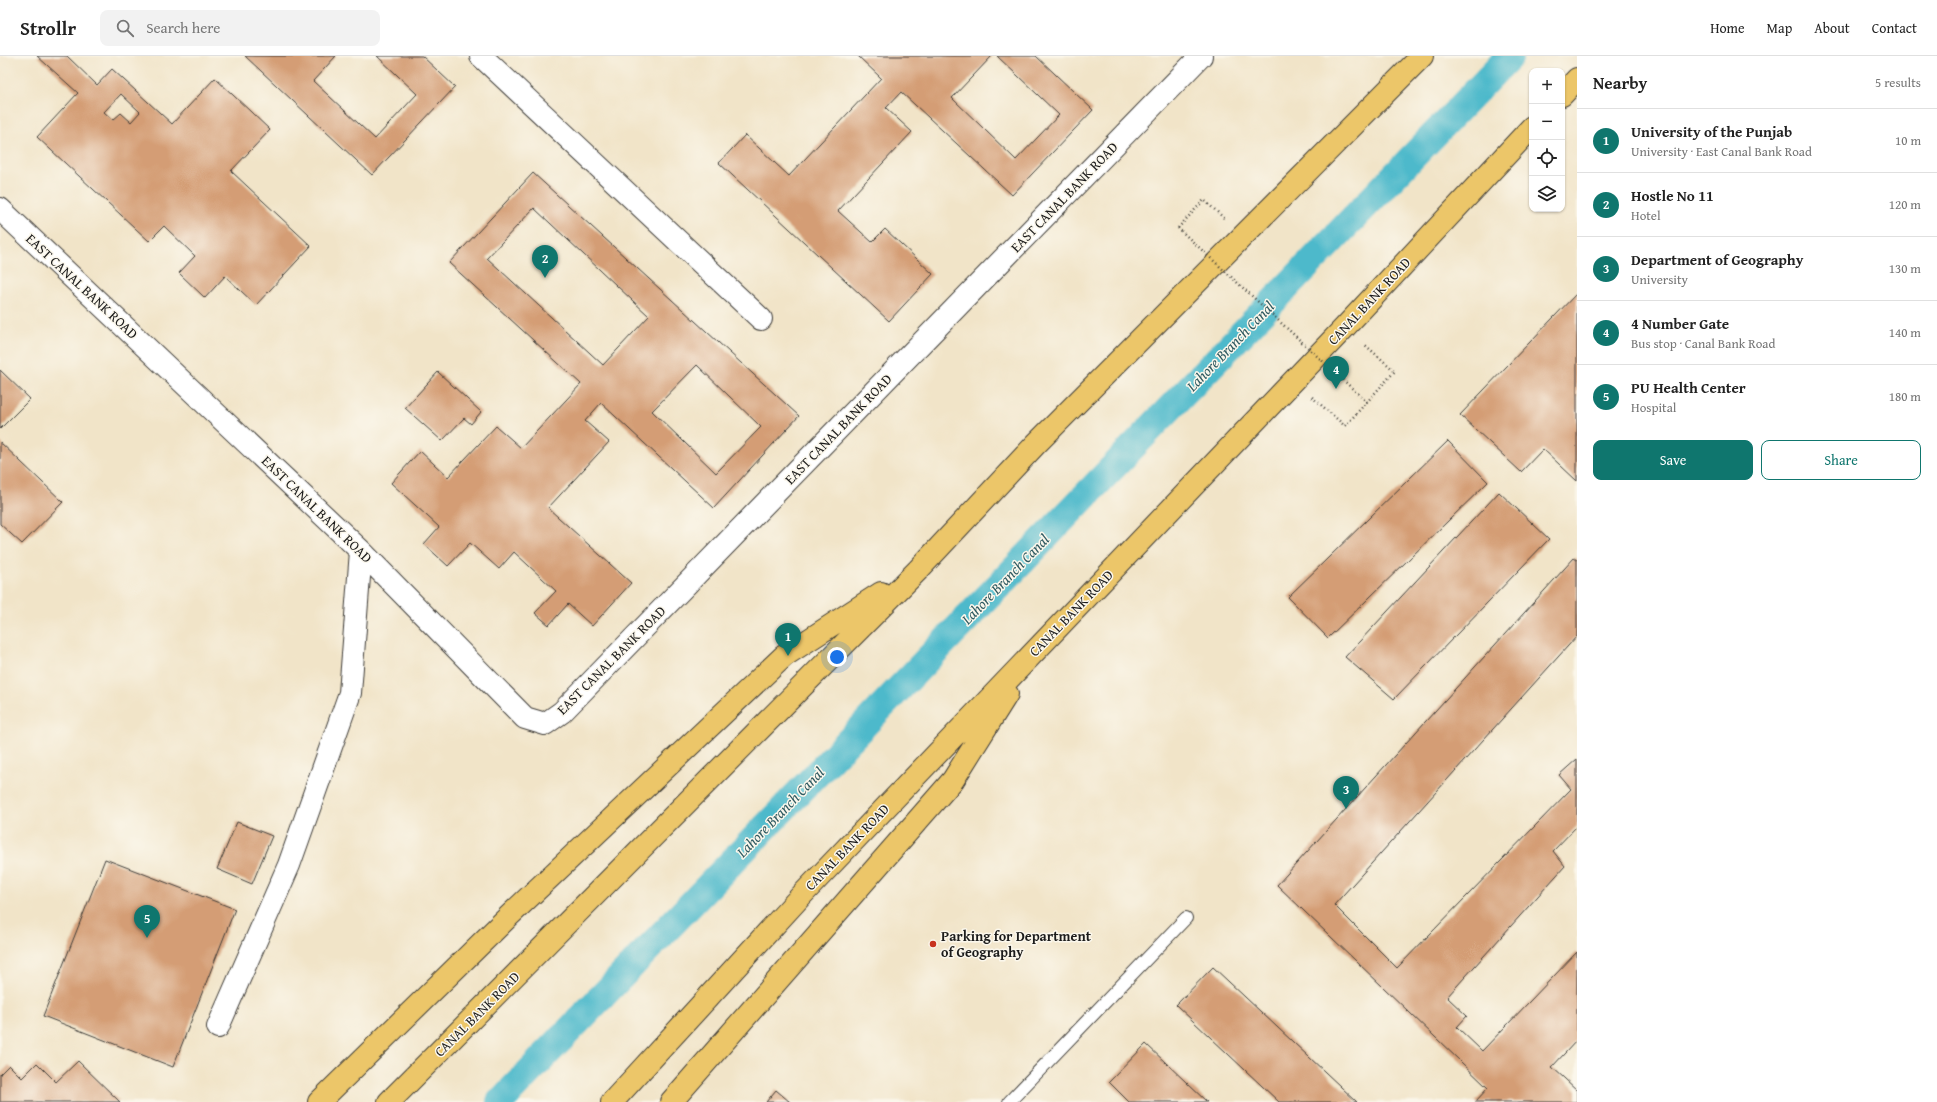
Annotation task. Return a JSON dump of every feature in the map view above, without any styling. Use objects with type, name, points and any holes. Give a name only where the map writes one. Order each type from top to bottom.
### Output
[{"type":"highway","points":[[389,1102],[918,570],[1036,444],[1422,56]]},
{"type":"highway","points":[[1565,92],[1577,79]]},
{"type":"highway","name":"CANAL BANK ROAD","points":[[612,1102],[800,896],[1346,327],[1529,130]]},
{"type":"highway","points":[[319,1102],[508,916],[784,656],[918,570]]},
{"type":"highway","points":[[671,1102],[953,780],[1031,655]]},
{"type":"street","points":[[481,56],[761,319]]},
{"type":"street","name":"EAST CANAL BANK ROAD","points":[[0,209],[361,551],[525,718],[545,724],[562,712],[1201,56]]},
{"type":"street","points":[[218,1027],[289,865],[350,693],[361,551]]},
{"type":"lane","points":[[1009,1102],[1186,918]]},
{"type":"path","points":[[1204,200],[1178,228],[1367,402]]},
{"type":"path","points":[[1294,381],[1345,426],[1395,372],[1346,327]]},
{"type":"building","points":[[37,56],[67,56],[97,85],[112,69],[172,124],[215,78],[270,130],[231,171],[311,246],[256,305],[225,276],[205,298],[179,273],[195,256],[164,226],[149,241],[37,137],[78,93]],"holes":[[[121,94],[140,112],[131,122],[121,113],[113,120],[104,112]]]},
{"type":"building","points":[[245,56],[336,56],[313,81],[375,139],[417,94],[377,56],[422,56],[455,87],[372,175]]},
{"type":"building","points":[[858,56],[992,56],[952,98],[1016,160],[1059,115],[997,56],[1036,56],[1093,110],[1012,195],[901,92],[886,108],[912,132],[838,211],[872,242],[885,229],[933,274],[889,321],[719,163],[745,135],[789,176],[881,78]]},
{"type":"building","points":[[533,173],[799,416],[714,508],[601,403],[585,421],[609,442],[548,508],[631,583],[592,626],[568,604],[549,625],[535,613],[556,591],[514,552],[499,569],[470,543],[448,566],[424,544],[439,527],[391,483],[420,451],[448,477],[496,426],[521,448],[581,384],[449,263]],"holes":[[[534,208],[649,316],[603,365],[487,258]],[[697,365],[761,427],[716,473],[652,411]]]},
{"type":"building","points":[[1577,293],[1577,481],[1543,449],[1521,472],[1460,415]]},
{"type":"building","points":[[0,370],[30,399],[0,429]]},
{"type":"building","points":[[438,372],[481,412],[471,424],[464,418],[442,441],[405,408]]},
{"type":"building","points":[[1448,441],[1488,482],[1328,638],[1288,597]]},
{"type":"building","points":[[0,442],[63,502],[22,544],[0,524]]},
{"type":"building","points":[[1499,492],[1549,539],[1394,699],[1345,657]]},
{"type":"building","points":[[1574,558],[1577,560],[1577,636],[1334,905],[1397,968],[1571,789],[1559,775],[1577,759],[1577,826],[1553,851],[1565,866],[1447,997],[1467,1016],[1457,1027],[1482,1051],[1577,952],[1577,1040],[1552,1067],[1577,1090],[1577,1102],[1475,1102],[1488,1088],[1277,885]]},
{"type":"building","points":[[237,822],[272,836],[252,884],[217,869]]},
{"type":"building","points":[[105,859],[235,909],[173,1067],[43,1016]]},
{"type":"building","points":[[1213,967],[1357,1102],[1279,1102],[1176,1005]]},
{"type":"building","points":[[1146,1044],[1207,1102],[1129,1102],[1109,1082]]},
{"type":"building","points":[[78,1061],[120,1102],[0,1102],[0,1074],[9,1065],[22,1078],[37,1063],[56,1082]]},
{"type":"building","points":[[776,1090],[790,1102],[766,1102]]},
{"type":"waterway","name":"Lahore Branch Canal","points":[[500,1102],[1510,56]]},
{"type":"place","name":"Hostle No 11","points":[[545,278]]},
{"type":"place","name":"4 Number Gate","points":[[1336,389]]},
{"type":"place","name":"University of the Punjab","points":[[788,656]]},
{"type":"place","name":"Department of Geography","points":[[1346,809]]},
{"type":"place","name":"PU Health Center","points":[[147,938]]},
{"type":"place","name":"Parking for Department of Geography","points":[[933,944]]}]
